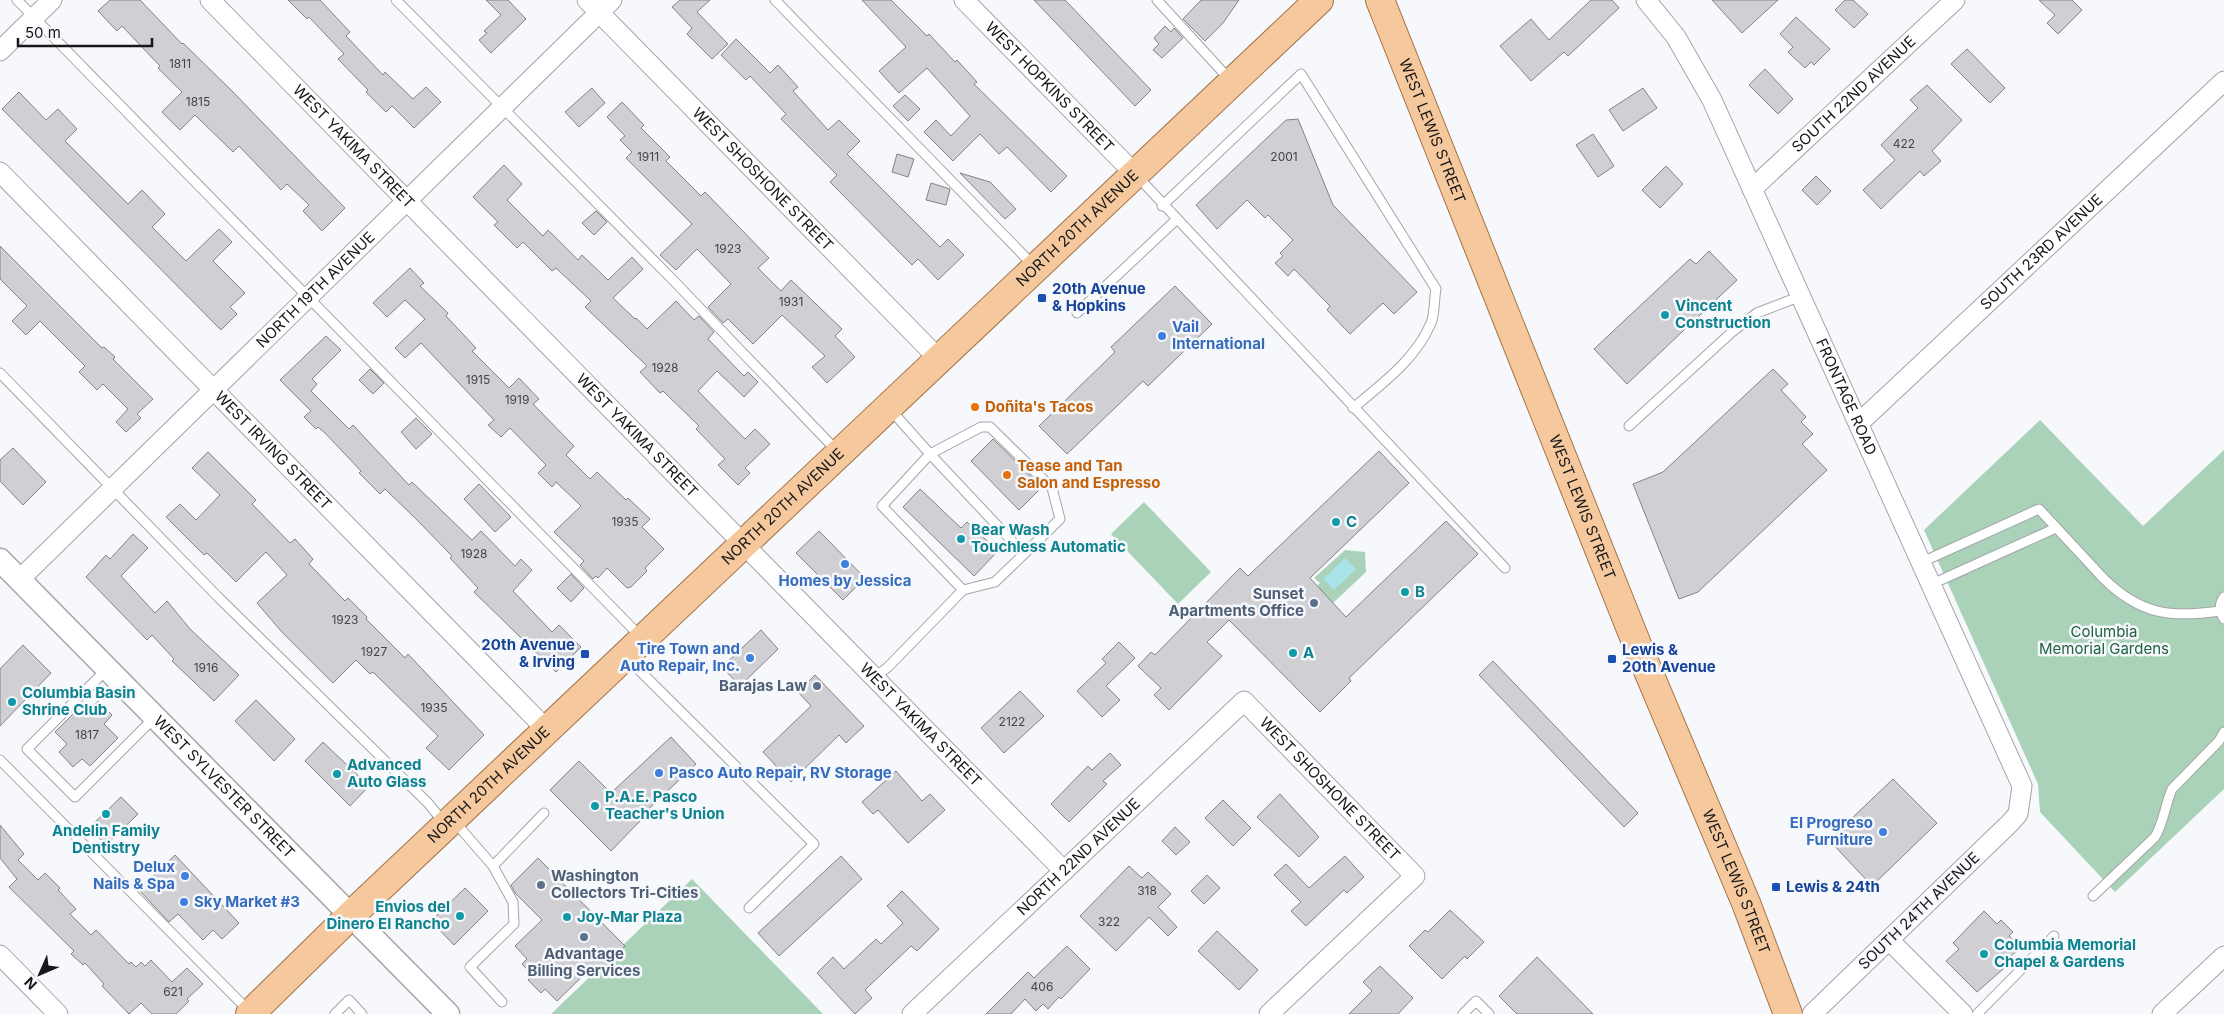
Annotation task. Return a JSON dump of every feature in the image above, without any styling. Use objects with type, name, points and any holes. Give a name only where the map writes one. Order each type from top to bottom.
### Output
[{"type":"main road","name":"NORTH 20TH AVENUE","points":[[251,1014],[449,822],[1319,0]]},
{"type":"main road","name":"WEST LEWIS STREET","points":[[1380,0],[1638,647],[1746,903],[1788,1014]]},
{"type":"street","points":[[0,51],[52,0]]},
{"type":"street","name":"WEST YAKIMA STREET","points":[[210,0],[1064,871]]},
{"type":"street","name":"WEST HOPKINS STREET","points":[[964,0],[1135,174]]},
{"type":"street","name":"FRONTAGE ROAD","points":[[1646,0],[1660,16],[1690,59],[1712,100],[2019,777],[2022,786],[2021,804]]},
{"type":"street","name":"SOUTH 22ND AVENUE","points":[[1752,189],[1955,0]]},
{"type":"street","name":"NORTH 19TH AVENUE","points":[[19,580],[502,108],[599,4]]},
{"type":"street","name":"WEST SHOSHONE STREET","points":[[599,4],[939,359]]},
{"type":"street","name":"SOUTH 23RD AVENUE","points":[[1859,423],[2224,81]]},
{"type":"street","name":"WEST IRVING STREET","points":[[0,172],[546,730]]},
{"type":"street","name":"WEST SYLVESTER STREET","points":[[0,560],[448,1014]]},
{"type":"street","name":"WEST SHOSHONE STREET","points":[[1244,701],[1415,876],[1269,1014]]},
{"type":"street","name":"NORTH 22ND AVENUE","points":[[912,1014],[1244,701]]},
{"type":"street","name":"SOUTH 24TH AVENUE","points":[[1812,1014],[2010,823],[2018,814],[2021,804]]},
{"type":"street","points":[[1889,940],[1963,1014]]},
{"type":"street","points":[[0,955],[58,1014]]},
{"type":"street","points":[[2162,1014],[2224,956]]},
{"type":"lane","points":[[17,0],[308,298],[634,647],[814,844],[749,908]]},
{"type":"lane","points":[[396,0],[693,301],[839,453]]},
{"type":"lane","points":[[775,0],[1036,268]]},
{"type":"lane","points":[[1158,0],[1232,82]]},
{"type":"lane","points":[[1162,206],[1301,74],[1436,289],[1432,322],[1417,347],[1400,368],[1354,408]]},
{"type":"lane","points":[[1135,174],[1162,206],[1505,568]]},
{"type":"lane","points":[[1077,312],[1176,220]]},
{"type":"lane","points":[[1629,426],[1732,332],[1757,313],[1801,296]]},
{"type":"lane","points":[[0,373],[218,597],[493,866],[513,902],[514,924],[470,967],[502,1002]]},
{"type":"lane","points":[[888,408],[1024,554]]},
{"type":"lane","points":[[874,678],[888,667],[963,590],[995,582],[1060,519],[1052,488],[990,427],[981,427],[930,454],[882,506],[963,590]]},
{"type":"lane","points":[[1922,562],[2039,509],[2115,589],[2138,605],[2172,615],[2222,615],[2221,601],[2224,596]]},
{"type":"lane","points":[[1932,584],[2056,528]]},
{"type":"lane","points":[[107,669],[27,749],[75,797],[154,718]]},
{"type":"lane","points":[[2093,896],[2155,837],[2160,828],[2172,789],[2218,741],[2224,732]]},
{"type":"lane","points":[[0,760],[251,1014]]},
{"type":"lane","points":[[493,866],[544,813]]},
{"type":"lane","points":[[1977,1014],[2054,936]]},
{"type":"lane","points":[[335,1014],[349,1000],[362,1014]]},
{"type":"lane","points":[[1463,1014],[1476,1001],[1488,1014]]},
{"type":"green space","name":"Columbia Memorial Gardens","points":[[2040,420],[2143,526],[2224,450],[2224,789],[2115,892],[2040,812],[2038,784],[1924,530]]},
{"type":"green space","points":[[1144,502],[1211,572],[1178,604],[1111,534]]},
{"type":"green space","points":[[1345,550],[1365,552],[1366,572],[1333,603],[1317,586],[1320,583],[1314,578]]},
{"type":"green space","points":[[692,879],[823,1014],[551,1014]]},
{"type":"water","points":[[1345,558],[1356,569],[1334,590],[1323,579]]},
{"type":"building","points":[[110,0],[140,0],[182,44],[233,92],[345,208],[322,231],[303,211],[309,205],[287,184],[281,190],[239,146],[233,152],[195,115],[180,130],[162,112],[182,92],[158,68],[160,66],[122,26],[117,31],[98,11]]},
{"type":"building","points":[[288,0],[320,0],[350,32],[346,36],[383,75],[385,72],[413,99],[426,87],[441,102],[414,128],[392,106],[386,112],[338,59],[344,54],[309,17],[307,19]]},
{"type":"building","points":[[486,0],[508,0],[526,19],[491,53],[479,40],[487,33],[484,31],[501,15]]},
{"type":"building","points":[[680,0],[710,0],[697,12],[728,44],[712,59],[687,34],[692,28],[672,7]]},
{"type":"building","points":[[862,0],[891,0],[927,36],[929,34],[955,62],[957,60],[977,82],[974,84],[1067,176],[1051,192],[1007,147],[999,154],[980,134],[953,161],[924,132],[936,120],[951,136],[970,116],[927,68],[899,93],[879,71],[906,47]]},
{"type":"building","points":[[1034,0],[1065,0],[1151,90],[1135,106]]},
{"type":"building","points":[[1201,0],[1239,0],[1223,23],[1205,41],[1183,19]]},
{"type":"building","points":[[1591,0],[1612,0],[1619,8],[1568,56],[1564,52],[1531,81],[1500,46],[1531,19],[1549,40]]},
{"type":"building","points":[[1712,0],[1778,0],[1742,33]]},
{"type":"building","points":[[1845,0],[1853,0],[1868,14],[1854,28],[1835,10]]},
{"type":"building","points":[[2039,0],[2072,0],[2082,10],[2058,34],[2047,23],[2055,15]]},
{"type":"building","points":[[1796,17],[1830,49],[1814,65],[1811,62],[1805,68],[1788,52],[1793,47],[1780,34]]},
{"type":"building","points":[[1165,26],[1171,32],[1174,28],[1183,38],[1162,58],[1153,50],[1159,44],[1154,38]]},
{"type":"building","points":[[736,39],[770,73],[778,65],[798,87],[793,91],[828,130],[839,120],[860,141],[847,154],[940,247],[948,239],[964,255],[938,280],[918,259],[912,265],[830,182],[837,175],[781,119],[786,114],[750,76],[746,80],[721,55]]},
{"type":"building","points":[[1967,49],[2005,88],[1990,103],[1951,64]]},
{"type":"building","points":[[1765,69],[1793,99],[1778,114],[1749,85]]},
{"type":"building","points":[[1927,85],[1962,120],[1932,151],[1941,161],[1924,176],[1920,171],[1881,209],[1863,190],[1895,160],[1881,145],[1918,108],[1910,100]]},
{"type":"building","points":[[592,88],[605,103],[579,127],[565,112]]},
{"type":"building","points":[[1643,88],[1657,108],[1623,131],[1609,110]]},
{"type":"building","points":[[19,92],[46,120],[58,109],[77,129],[65,141],[128,204],[142,190],[165,214],[152,227],[186,261],[219,229],[232,242],[213,261],[245,293],[230,307],[237,314],[221,330],[2,109]]},
{"type":"building","points":[[905,95],[920,109],[908,121],[893,106]]},
{"type":"building","points":[[622,102],[644,125],[641,128],[670,157],[666,161],[701,196],[705,192],[769,258],[758,268],[781,291],[791,280],[842,329],[835,336],[855,357],[827,383],[812,367],[825,356],[782,315],[753,344],[728,319],[723,323],[708,307],[731,284],[697,249],[676,270],[660,255],[692,224],[626,158],[632,152],[620,140],[625,136],[607,117]]},
{"type":"building","points":[[1298,119],[1333,205],[1417,292],[1394,314],[1383,303],[1350,334],[1327,310],[1330,306],[1294,269],[1288,276],[1275,263],[1283,256],[1280,253],[1293,240],[1268,215],[1265,218],[1247,200],[1217,229],[1196,205],[1286,120]]},
{"type":"building","points":[[1593,134],[1614,166],[1598,177],[1576,145]]},
{"type":"building","points":[[897,154],[914,159],[908,177],[892,172]]},
{"type":"building","points":[[504,165],[522,184],[507,200],[543,236],[548,230],[578,260],[582,255],[608,280],[632,257],[643,269],[613,298],[635,319],[647,329],[676,301],[694,320],[699,316],[714,332],[708,339],[744,376],[748,372],[758,382],[744,397],[717,371],[698,391],[745,439],[755,429],[770,444],[745,468],[750,473],[738,485],[718,465],[725,459],[696,429],[699,426],[663,391],[660,393],[640,372],[647,366],[585,307],[591,301],[556,268],[552,271],[523,242],[517,248],[494,225],[498,222],[473,197]]},
{"type":"building","points":[[1666,166],[1683,184],[1660,208],[1642,190]]},
{"type":"building","points":[[960,173],[990,182],[1016,209],[1005,219]]},
{"type":"building","points":[[1816,176],[1831,191],[1817,205],[1802,190]]},
{"type":"building","points":[[931,183],[950,189],[946,205],[926,200]]},
{"type":"building","points":[[596,211],[607,222],[594,235],[582,223]]},
{"type":"building","points":[[0,246],[102,348],[104,347],[115,357],[113,359],[153,399],[137,414],[141,418],[126,432],[116,422],[128,409],[103,384],[97,390],[79,372],[85,366],[40,321],[26,335],[12,321],[27,306],[0,279]]},
{"type":"building","name":"Vincent Construction","points":[[1709,251],[1737,280],[1627,384],[1594,349],[1690,259],[1696,264]]},
{"type":"building","points":[[410,268],[424,283],[420,286],[448,313],[446,316],[476,348],[472,351],[509,388],[519,378],[539,399],[533,404],[574,446],[566,455],[590,479],[597,472],[626,500],[628,498],[650,519],[642,527],[664,549],[645,568],[647,571],[631,587],[627,588],[607,568],[598,578],[596,576],[593,579],[580,565],[584,561],[554,532],[581,506],[556,482],[552,487],[538,473],[546,465],[510,428],[501,437],[488,425],[494,420],[421,343],[405,358],[395,348],[425,319],[405,300],[387,317],[373,303]]},
{"type":"building","points":[[1175,286],[1212,324],[1148,386],[1143,381],[1067,454],[1039,426],[1115,352],[1111,347]]},
{"type":"building","points":[[326,336],[341,350],[312,379],[317,384],[311,391],[349,429],[353,425],[409,485],[412,482],[472,540],[481,531],[515,566],[521,559],[532,570],[513,591],[552,632],[559,625],[581,647],[556,672],[474,592],[478,588],[450,558],[452,556],[417,520],[385,489],[380,494],[359,473],[361,471],[325,433],[318,427],[316,429],[304,417],[311,411],[280,380]]},
{"type":"building","points":[[370,369],[384,383],[373,394],[359,380]]},
{"type":"building","points":[[1773,369],[1788,384],[1781,390],[1806,417],[1801,422],[1813,434],[1802,444],[1827,470],[1698,592],[1679,599],[1633,484],[1663,472]]},
{"type":"building","points":[[416,418],[432,434],[416,449],[401,432]]},
{"type":"building","points":[[993,439],[1042,487],[1019,510],[971,461]]},
{"type":"building","points":[[13,448],[46,482],[23,505],[0,481],[0,460]]},
{"type":"building","points":[[1379,451],[1409,483],[1310,578],[1346,617],[1446,521],[1478,554],[1349,678],[1351,681],[1320,712],[1229,620],[1207,642],[1222,656],[1169,710],[1154,695],[1161,688],[1138,666],[1151,652],[1155,655],[1240,568],[1248,576]]},
{"type":"building","points":[[208,452],[256,500],[252,504],[290,543],[295,539],[313,559],[309,564],[345,601],[348,598],[405,658],[408,654],[484,735],[449,770],[426,748],[438,736],[373,672],[370,674],[356,660],[333,683],[281,631],[257,603],[287,575],[266,552],[236,582],[207,553],[204,555],[166,517],[180,504],[196,520],[220,495],[192,468]]},
{"type":"building","points":[[479,484],[511,517],[495,532],[464,499]]},
{"type":"building","name":"Bear Wash Touchless Automatic","points":[[920,489],[961,528],[967,522],[998,551],[974,576],[903,507]]},
{"type":"building","points":[[819,531],[865,578],[843,600],[796,553]]},
{"type":"building","points":[[133,534],[148,548],[121,576],[155,613],[167,601],[190,629],[239,675],[214,701],[172,661],[174,659],[152,635],[147,640],[86,577],[106,555],[110,559]]},
{"type":"building","points":[[571,574],[584,588],[571,602],[557,588]]},
{"type":"building","name":"Tire Town and Auto Repair, Inc.","points":[[761,630],[778,649],[740,686],[722,667]]},
{"type":"building","points":[[1119,642],[1135,658],[1106,686],[1120,700],[1102,717],[1077,691],[1106,663],[1102,659]]},
{"type":"building","name":"Columbia Basin Shrine Club","points":[[23,645],[51,673],[0,726],[0,669]]},
{"type":"building","points":[[1493,661],[1638,813],[1624,827],[1479,675]]},
{"type":"building","points":[[815,675],[864,726],[846,743],[839,735],[791,782],[763,752],[811,706],[798,692]]},
{"type":"building","points":[[1020,691],[1044,716],[1004,753],[981,728]]},
{"type":"building","points":[[256,700],[295,739],[274,761],[235,721]]},
{"type":"building","points":[[98,701],[112,715],[104,724],[118,738],[90,766],[82,759],[73,767],[59,752],[67,744],[55,732],[83,704],[89,710]]},
{"type":"building","points":[[671,737],[696,764],[638,819],[640,821],[611,851],[550,790],[579,761],[611,793]]},
{"type":"building","name":"Advanced Auto Glass","points":[[323,742],[369,786],[350,806],[305,761]]},
{"type":"building","points":[[1110,753],[1121,765],[1103,781],[1107,784],[1069,822],[1051,804],[1088,766],[1092,770]]},
{"type":"building","points":[[896,771],[922,801],[930,794],[945,810],[908,843],[878,810],[873,814],[862,802]]},
{"type":"building","name":"El Progreso Furniture","points":[[1893,779],[1937,823],[1872,886],[1829,840]]},
{"type":"building","points":[[1280,794],[1319,837],[1299,857],[1257,817]]},
{"type":"building","points":[[121,797],[138,814],[106,845],[89,828]]},
{"type":"building","points":[[1223,800],[1251,828],[1233,846],[1205,818]]},
{"type":"building","points":[[0,825],[24,854],[18,860],[38,880],[45,873],[60,888],[58,890],[76,909],[70,914],[91,935],[96,930],[129,964],[131,962],[136,967],[141,962],[145,966],[151,960],[172,982],[187,968],[203,984],[187,999],[189,1001],[176,1014],[152,1014],[141,1003],[129,1014],[102,986],[104,984],[85,963],[83,965],[71,954],[74,951],[9,887],[17,879],[0,858]]},
{"type":"building","points":[[1175,827],[1190,842],[1176,855],[1162,841]]},
{"type":"building","name":"Sky Market #3","points":[[175,855],[239,923],[222,939],[213,930],[203,940],[178,914],[169,922],[139,890]]},
{"type":"building","points":[[841,856],[862,879],[779,956],[758,933]]},
{"type":"building","points":[[1345,856],[1364,877],[1347,893],[1344,890],[1306,926],[1291,911],[1301,902],[1274,875],[1286,864],[1309,888]]},
{"type":"building","name":"Joy-Mar Plaza","points":[[538,858],[625,946],[597,975],[590,969],[557,1001],[545,989],[541,993],[528,980],[533,976],[522,964],[527,959],[515,946],[542,920],[515,893],[511,885]]},
{"type":"building","points":[[1129,866],[1142,878],[1148,872],[1171,894],[1158,907],[1177,927],[1168,936],[1149,917],[1116,951],[1080,916]]},
{"type":"building","points":[[1207,875],[1220,888],[1204,904],[1191,891]]},
{"type":"building","name":"Envios del Dinero El Rancho","points":[[465,888],[488,911],[454,945],[431,921]]},
{"type":"building","points":[[902,891],[939,929],[917,951],[911,946],[865,990],[872,998],[855,1014],[817,973],[833,957],[844,969],[876,939],[881,944],[903,923],[887,906]]},
{"type":"building","points":[[1450,910],[1484,942],[1467,959],[1465,956],[1442,979],[1409,946],[1425,930],[1428,932]]},
{"type":"building","name":"Columbia Memorial Chapel & Gardens","points":[[1984,911],[1997,924],[2001,920],[2013,932],[2009,936],[2021,947],[2008,959],[2011,962],[1977,992],[1946,961],[1959,949],[1953,943]]},
{"type":"building","points":[[1217,931],[1258,970],[1239,990],[1198,951]]},
{"type":"building","points":[[1067,946],[1090,969],[1061,999],[1059,997],[1048,1009],[1043,1004],[1036,1011],[1025,999],[1011,1014],[986,1014],[1028,972],[1034,978]]},
{"type":"building","points":[[1537,957],[1593,1014],[1517,1014],[1499,996]]},
{"type":"building","points":[[1380,966],[1413,998],[1398,1014],[1349,1014],[1372,991],[1363,982]]},
{"type":"place","name":"20th Avenue & Hopkins","points":[[1042,298]]},
{"type":"place","name":"Vincent Construction","points":[[1665,315]]},
{"type":"place","name":"Vail International","points":[[1162,336]]},
{"type":"place","name":"Doñita's Tacos","points":[[975,407]]},
{"type":"place","name":"Tease and Tan Salon and Espresso","points":[[1007,475]]},
{"type":"place","name":"C","points":[[1336,522]]},
{"type":"place","name":"Bear Wash Touchless Automatic","points":[[961,539]]},
{"type":"place","name":"Homes by Jessica","points":[[845,564]]},
{"type":"place","name":"B","points":[[1405,592]]},
{"type":"place","name":"Sunset Apartments Office","points":[[1314,603]]},
{"type":"place","name":"A","points":[[1293,653]]},
{"type":"place","name":"20th Avenue & Irving","points":[[585,654]]},
{"type":"place","name":"Tire Town and Auto Repair, Inc.","points":[[750,658]]},
{"type":"place","name":"Lewis & 20th Avenue","points":[[1612,659]]},
{"type":"place","name":"Barajas Law","points":[[817,686]]},
{"type":"place","name":"Columbia Basin Shrine Club","points":[[12,702]]},
{"type":"place","name":"Pasco Auto Repair, RV Storage","points":[[659,773]]},
{"type":"place","name":"Advanced Auto Glass","points":[[337,774]]},
{"type":"place","name":"P.A.E. Pasco Teacher's Union","points":[[595,806]]},
{"type":"place","name":"Andelin Family Dentistry","points":[[106,814]]},
{"type":"place","name":"El Progreso Furniture","points":[[1883,832]]},
{"type":"place","name":"Delux Nails & Spa","points":[[185,876]]},
{"type":"place","name":"Washington Collectors Tri-Cities","points":[[541,885]]},
{"type":"place","name":"Lewis & 24th","points":[[1776,887]]},
{"type":"place","name":"Sky Market #3","points":[[184,902]]},
{"type":"place","name":"Envios del Dinero El Rancho","points":[[460,916]]},
{"type":"place","name":"Joy-Mar Plaza","points":[[567,917]]},
{"type":"place","name":"Advantage Billing Services","points":[[584,937]]},
{"type":"place","name":"Columbia Memorial Chapel & Gardens","points":[[1984,954]]}]
